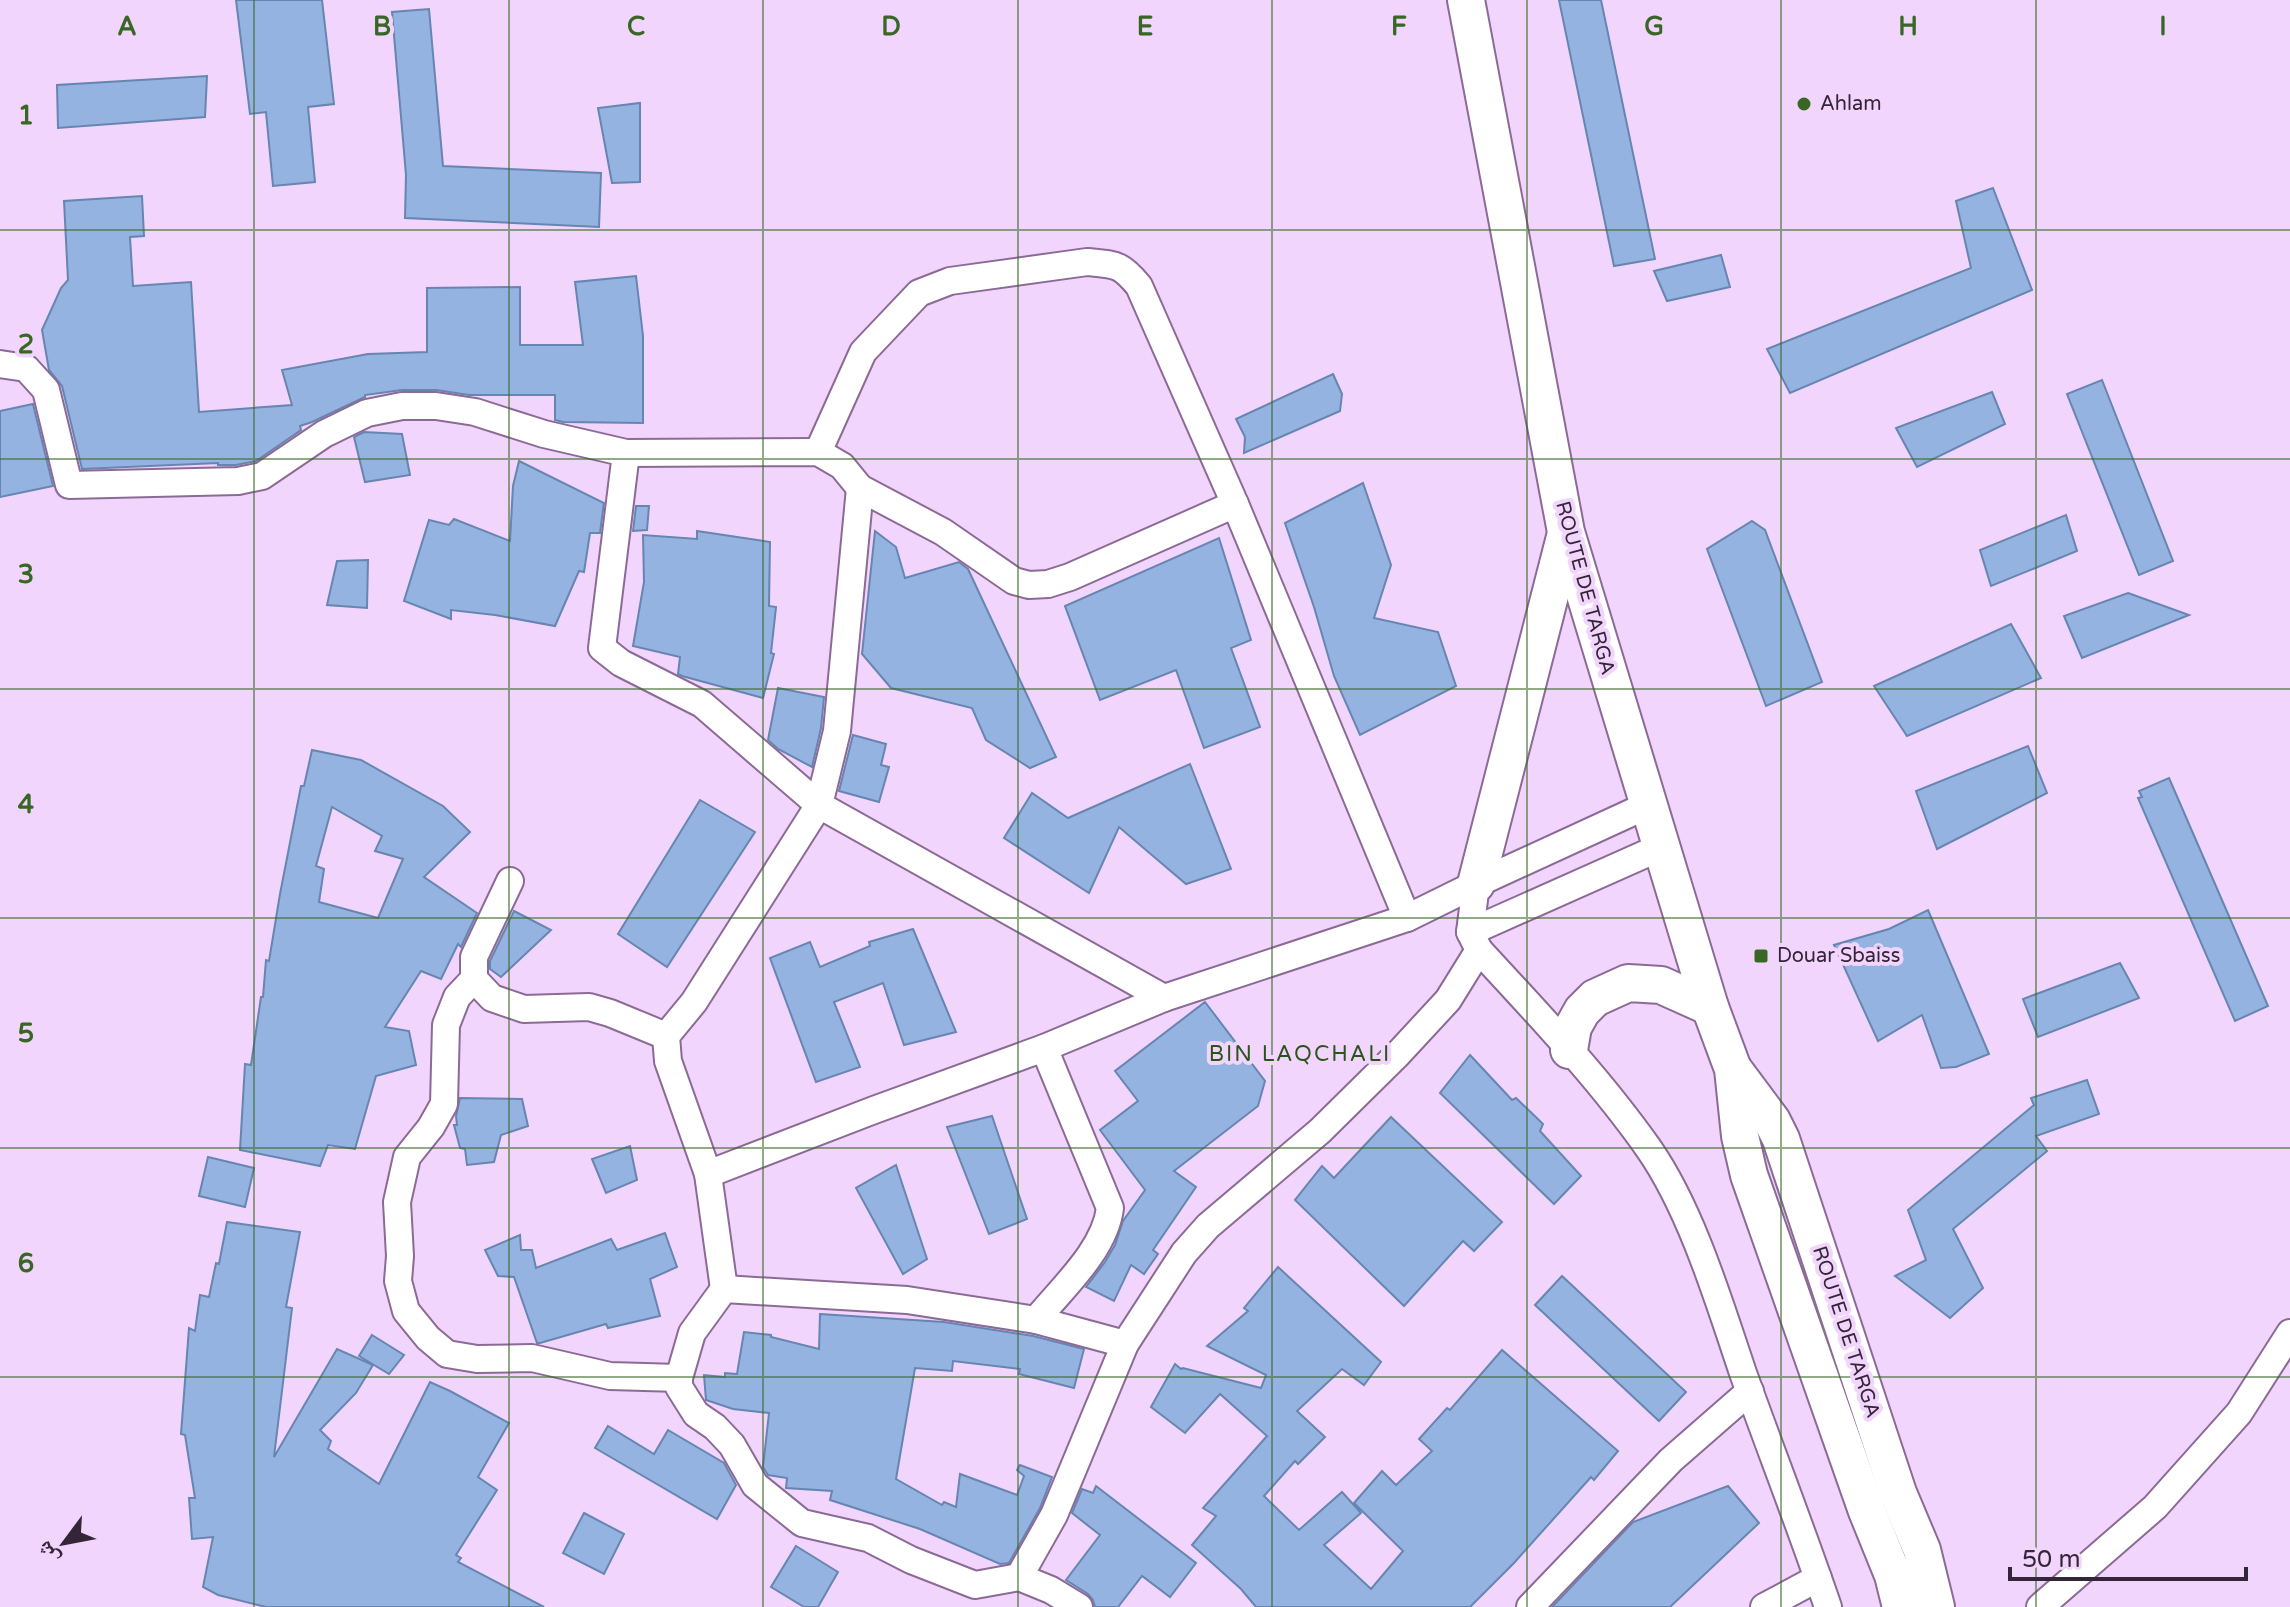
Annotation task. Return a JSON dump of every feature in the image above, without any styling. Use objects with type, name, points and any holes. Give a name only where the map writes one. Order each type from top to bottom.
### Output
[{"type":"main road","name":"ROUTE DE TARGA","points":[[1466,0],[1566,532],[1710,1007],[1733,1069],[1740,1136],[1749,1175],[1867,1511],[1893,1575],[1901,1607]]},
{"type":"main road","points":[[1476,884],[1566,532]]},
{"type":"main road","points":[[1569,1050],[1573,1027],[1582,1011],[1595,998],[1628,983],[1661,985],[1710,1007]]},
{"type":"main road","name":"ROUTE DE TARGA","points":[[1733,1069],[1772,1121],[1781,1139],[1898,1493],[1922,1550],[1936,1607]]},
{"type":"street","points":[[818,452],[863,352],[919,293],[950,281],[1087,262],[1125,269],[1139,286],[1235,504],[1407,918]]},
{"type":"street","points":[[0,364],[26,368],[46,390],[69,485],[238,481],[262,476],[324,434],[367,413],[402,406],[436,406],[475,412],[544,434],[626,453],[818,452],[842,466],[860,488],[943,532],[1014,581],[1029,585],[1048,584],[1070,577],[1235,504]]},
{"type":"street","points":[[626,453],[602,648],[621,663],[702,704],[819,805],[1164,998]]},
{"type":"street","points":[[860,488],[837,731],[819,805],[694,1002],[666,1036],[668,1061],[708,1174],[724,1289],[692,1333],[679,1387],[696,1414],[715,1427],[732,1445],[755,1485],[802,1523],[868,1538],[911,1560],[975,1585],[1019,1577],[1051,1590],[1079,1607]]},
{"type":"street","points":[[708,1174],[1044,1048],[1164,998],[1407,918],[1648,805]]},
{"type":"street","points":[[1475,941],[1661,847]]},
{"type":"street","points":[[510,881],[474,957],[474,979],[457,997],[446,1025],[444,1104],[431,1127],[407,1157],[397,1202],[398,1281],[406,1311],[428,1338],[447,1354],[477,1359],[532,1358],[610,1376],[679,1378]]},
{"type":"street","points":[[1019,1577],[1054,1515],[1125,1344],[1177,1263],[1208,1226],[1320,1131],[1448,1000],[1475,941],[1476,884]]},
{"type":"street","points":[[1475,941],[1569,1050],[1650,1151],[1683,1211],[1828,1607]]},
{"type":"street","points":[[474,979],[492,998],[524,1009],[589,1007],[666,1036]]},
{"type":"street","points":[[1036,1320],[1102,1237],[1110,1208],[1044,1048]]},
{"type":"street","points":[[724,1289],[907,1300],[1036,1320],[1125,1344]]},
{"type":"street","points":[[2040,1607],[2155,1507],[2239,1413],[2290,1333]]},
{"type":"street","points":[[1530,1607],[1671,1460],[1750,1391]]},
{"type":"street","points":[[1922,1550],[1956,1607]]},
{"type":"street","points":[[1764,1607],[1818,1578]]},
{"type":"building","points":[[236,0],[322,0],[334,104],[308,107],[315,182],[273,186],[266,112],[250,114]]},
{"type":"building","points":[[1559,0],[1601,0],[1655,259],[1614,266]]},
{"type":"building","points":[[429,9],[443,166],[601,173],[599,227],[405,218],[406,175],[392,12]]},
{"type":"building","points":[[207,76],[205,117],[58,128],[57,85]]},
{"type":"building","points":[[640,103],[640,182],[612,183],[598,108]]},
{"type":"building","points":[[1993,188],[2032,290],[1790,393],[1767,349],[1971,268],[1956,201]]},
{"type":"building","points":[[142,196],[144,236],[130,237],[133,286],[191,282],[199,412],[292,405],[282,370],[368,354],[427,352],[427,288],[520,287],[520,345],[583,345],[575,282],[636,276],[643,336],[643,423],[555,420],[555,395],[469,395],[436,390],[402,390],[365,395],[300,426],[301,430],[256,461],[236,465],[218,463],[82,469],[62,386],[49,370],[42,330],[61,288],[68,280],[64,201]]},
{"type":"building","points":[[1721,255],[1730,287],[1667,301],[1654,271]]},
{"type":"building","points":[[1333,374],[1342,394],[1340,411],[1244,453],[1245,437],[1236,419]]},
{"type":"building","points":[[2102,380],[2173,561],[2139,575],[2067,394]]},
{"type":"building","points":[[1992,392],[2005,424],[1917,467],[1896,428]]},
{"type":"building","points":[[33,404],[53,486],[0,497],[0,411]]},
{"type":"building","points":[[364,432],[402,434],[410,475],[365,482],[354,437]]},
{"type":"building","points":[[519,461],[604,503],[600,533],[590,533],[584,572],[579,571],[555,626],[451,610],[451,619],[404,601],[429,520],[449,525],[454,519],[510,541],[513,486]]},
{"type":"building","points":[[1363,483],[1391,565],[1374,618],[1438,632],[1456,686],[1360,735],[1334,676],[1285,523]]},
{"type":"building","points":[[636,506],[649,506],[647,530],[633,531]]},
{"type":"building","points":[[2066,515],[2077,551],[1991,586],[1980,550]]},
{"type":"building","points":[[1752,521],[1765,530],[1822,682],[1766,706],[1707,549]]},
{"type":"building","points":[[697,531],[770,542],[769,606],[776,607],[771,653],[774,654],[763,698],[682,676],[678,674],[680,657],[633,646],[644,582],[643,535],[697,539]]},
{"type":"building","points":[[875,531],[896,547],[905,578],[959,562],[968,569],[1056,757],[1030,768],[986,740],[972,708],[891,688],[862,654]]},
{"type":"building","points":[[1219,538],[1251,640],[1231,648],[1260,727],[1204,748],[1176,670],[1100,700],[1065,606]]},
{"type":"building","points":[[368,560],[367,608],[327,605],[337,561]]},
{"type":"building","points":[[2128,593],[2189,615],[2082,658],[2064,616]]},
{"type":"building","points":[[2011,624],[2041,678],[1907,736],[1874,686]]},
{"type":"building","points":[[778,688],[824,697],[812,767],[778,749],[768,740]]},
{"type":"building","points":[[853,735],[886,744],[881,765],[889,767],[879,802],[839,791]]},
{"type":"building","points":[[2028,746],[2047,793],[1937,849],[1916,791]]},
{"type":"building","points":[[312,750],[361,760],[443,806],[470,832],[424,877],[477,913],[441,979],[421,971],[385,1027],[409,1031],[416,1065],[376,1076],[355,1149],[328,1145],[320,1166],[240,1150],[245,1064],[251,1065],[266,960],[269,961],[301,786],[304,786]],"holes":[[[332,807],[382,836],[375,851],[403,859],[378,918],[319,902],[324,869],[316,866]]]},
{"type":"building","points":[[1190,764],[1231,869],[1186,884],[1119,827],[1089,893],[1004,838],[1032,793],[1068,818]]},
{"type":"building","points":[[2169,778],[2268,1006],[2235,1021],[2138,798],[2142,797],[2139,791]]},
{"type":"building","points":[[700,800],[755,832],[667,967],[618,934]]},
{"type":"building","points":[[1928,910],[1989,1054],[1956,1067],[1941,1068],[1922,1015],[1878,1041],[1834,945],[1889,929]]},
{"type":"building","points":[[514,911],[551,930],[501,977],[490,969],[490,961]]},
{"type":"building","points":[[913,929],[956,1032],[904,1045],[883,983],[834,1002],[860,1067],[816,1082],[770,958],[810,942],[820,967],[870,946],[869,942]]},
{"type":"building","points":[[2120,963],[2139,998],[2038,1037],[2023,999]]},
{"type":"building","points":[[1205,1002],[1265,1081],[1258,1106],[1174,1171],[1196,1187],[1153,1250],[1158,1254],[1144,1274],[1131,1265],[1114,1301],[1086,1287],[1105,1262],[1123,1221],[1145,1190],[1100,1130],[1138,1101],[1115,1071]]},
{"type":"building","points":[[1470,1055],[1512,1100],[1516,1098],[1543,1124],[1540,1131],[1581,1176],[1554,1204],[1440,1093]]},
{"type":"building","points":[[2087,1080],[2099,1114],[2036,1136],[2047,1151],[1953,1229],[1983,1288],[1950,1318],[1895,1276],[1926,1260],[1908,1210],[2034,1105],[2031,1098]]},
{"type":"building","points":[[460,1098],[522,1099],[528,1126],[501,1135],[494,1162],[467,1165],[465,1149],[460,1148],[454,1125],[457,1125]]},
{"type":"building","points":[[992,1116],[1027,1219],[989,1234],[947,1127]]},
{"type":"building","points":[[1391,1117],[1502,1222],[1474,1251],[1463,1241],[1404,1306],[1295,1200],[1322,1166],[1334,1178]]},
{"type":"building","points":[[630,1146],[637,1180],[606,1193],[592,1159]]},
{"type":"building","points":[[208,1157],[254,1168],[245,1207],[199,1196]]},
{"type":"building","points":[[896,1165],[927,1259],[903,1274],[856,1188]]},
{"type":"building","points":[[227,1222],[300,1232],[286,1307],[292,1308],[274,1457],[337,1349],[373,1365],[356,1393],[320,1430],[331,1441],[328,1449],[379,1484],[430,1382],[509,1423],[478,1477],[497,1490],[456,1555],[461,1558],[458,1562],[544,1607],[266,1607],[218,1595],[203,1587],[213,1537],[192,1539],[189,1498],[195,1498],[185,1435],[181,1434],[189,1328],[195,1331],[200,1295],[209,1297]]},
{"type":"building","points":[[665,1233],[677,1267],[650,1279],[660,1316],[608,1328],[606,1324],[540,1343],[537,1343],[514,1277],[498,1276],[485,1250],[520,1235],[521,1250],[532,1250],[536,1268],[611,1239],[617,1250]]},
{"type":"building","points":[[1278,1267],[1381,1362],[1364,1385],[1342,1369],[1297,1411],[1325,1437],[1298,1464],[1295,1461],[1264,1496],[1299,1530],[1342,1492],[1361,1513],[1324,1545],[1371,1589],[1403,1551],[1354,1503],[1382,1471],[1396,1485],[1432,1451],[1419,1439],[1447,1408],[1450,1410],[1502,1350],[1618,1451],[1594,1480],[1591,1477],[1470,1607],[1256,1607],[1241,1589],[1192,1545],[1216,1516],[1203,1508],[1267,1436],[1220,1394],[1185,1433],[1151,1407],[1175,1364],[1181,1369],[1261,1388],[1266,1375],[1207,1346],[1248,1311],[1244,1308]]},
{"type":"building","points":[[1562,1276],[1686,1392],[1659,1421],[1535,1305]]},
{"type":"building","points":[[820,1314],[944,1322],[1033,1336],[1084,1349],[1074,1388],[1019,1374],[1020,1369],[953,1361],[952,1371],[915,1368],[896,1479],[942,1505],[944,1502],[956,1507],[960,1474],[1017,1495],[1024,1476],[1017,1470],[1020,1465],[1052,1477],[1040,1508],[1009,1563],[1000,1564],[920,1529],[830,1500],[832,1491],[786,1488],[787,1478],[768,1475],[763,1467],[769,1413],[733,1409],[706,1400],[704,1375],[725,1377],[725,1373],[737,1374],[744,1332],[771,1335],[819,1349]]},
{"type":"building","points":[[372,1335],[404,1355],[389,1374],[359,1356]]},
{"type":"building","points":[[608,1426],[654,1454],[668,1430],[724,1463],[736,1485],[717,1519],[595,1448]]},
{"type":"building","points":[[1096,1486],[1196,1563],[1170,1597],[1142,1576],[1118,1607],[1095,1607],[1088,1594],[1066,1580],[1100,1535],[1072,1513],[1082,1489],[1093,1493]]},
{"type":"building","points":[[1728,1486],[1759,1523],[1670,1607],[1552,1607],[1633,1522]]},
{"type":"building","points":[[584,1513],[624,1534],[604,1574],[563,1553]]},
{"type":"building","points":[[796,1546],[838,1572],[818,1607],[804,1607],[771,1587]]},
{"type":"place","name":"Ahlam","points":[[1804,104]]},
{"type":"place","name":"Douar Sbaiss","points":[[1761,956]]},
{"type":"district","name":"BIN LAQCHALI","points":[[1300,1054]]}]
